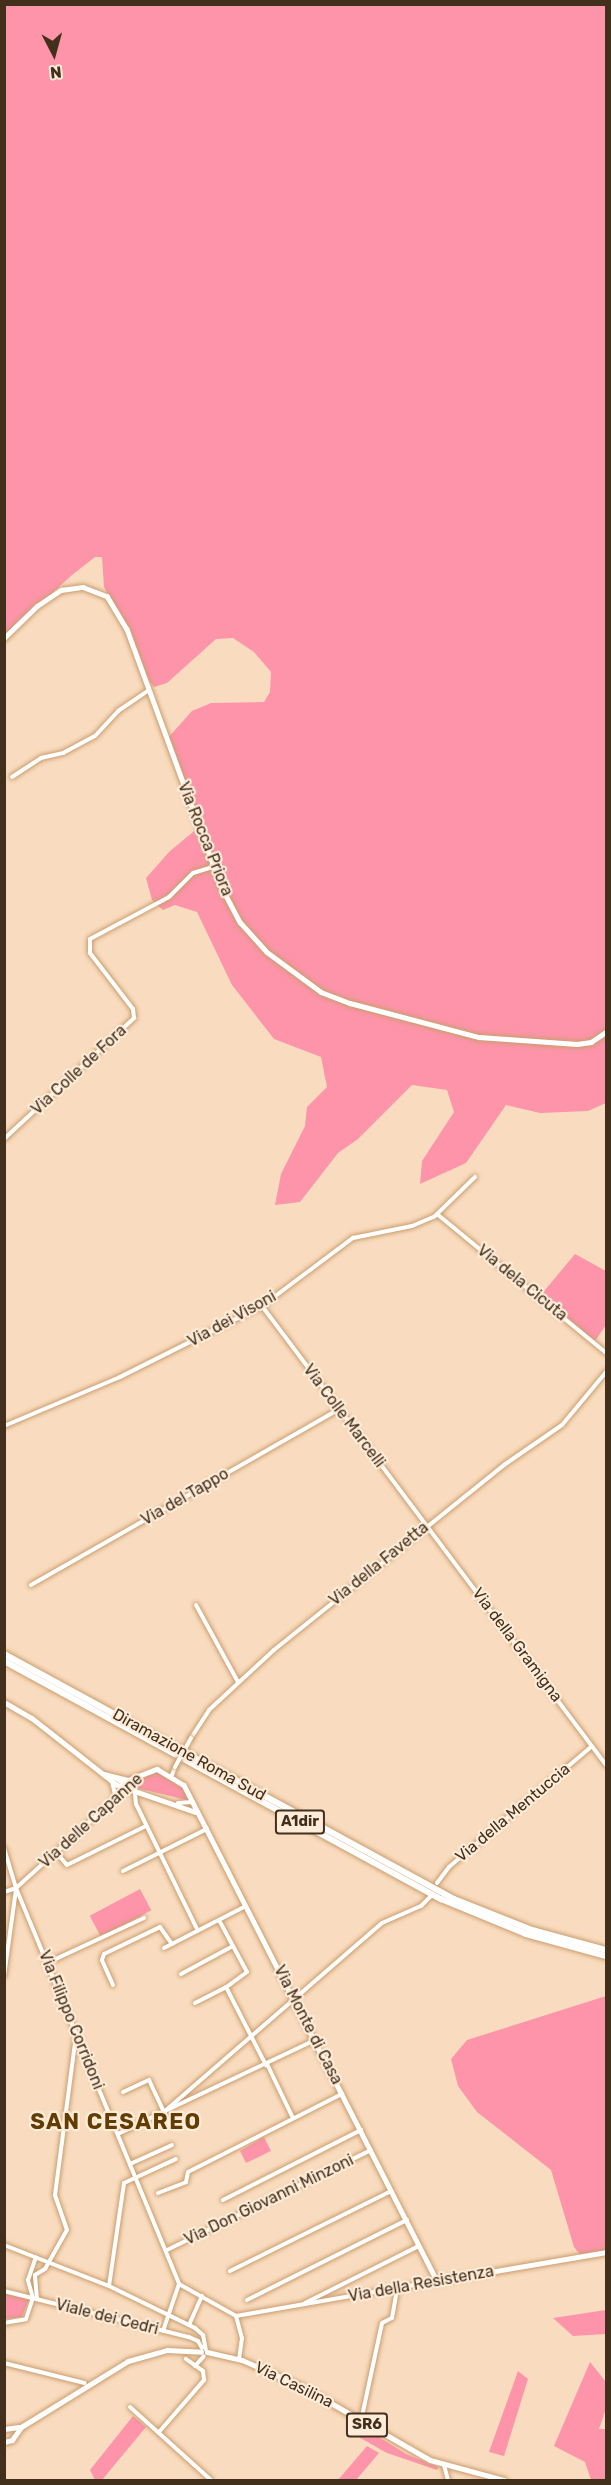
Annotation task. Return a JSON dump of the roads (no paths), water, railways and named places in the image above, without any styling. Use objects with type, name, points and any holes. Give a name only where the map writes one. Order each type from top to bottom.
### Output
[{"type":"highway","name":"Diramazione Roma Sud","points":[[4,1654],[453,1899],[518,1926],[606,1950]]},
{"type":"highway","name":"Diramazione Roma Sud","points":[[4,1661],[441,1899],[520,1932],[606,1956]]},
{"type":"main road","name":"Via Casilina","points":[[13,2437],[21,2427],[128,2361],[167,2350],[203,2353],[239,2359],[312,2392],[402,2447],[444,2465],[504,2481]]},
{"type":"main road","name":"Via Casilina","points":[[7,2429],[21,2427]]},
{"type":"main road","points":[[7,2429],[13,2437]]},
{"type":"main road","name":"SR6","points":[[5,2442],[13,2437]]},
{"type":"street","name":"Via Rocca Priora","points":[[4,638],[54,594],[77,587],[98,590],[123,620],[213,867],[240,922],[267,952],[332,997],[479,1036],[577,1044],[591,1042],[606,1032]]},
{"type":"street","points":[[12,777],[41,758],[63,753],[94,737],[118,711],[148,691]]},
{"type":"street","name":"Via Colle de Fora","points":[[4,1139],[134,1018],[133,1009],[91,954],[88,946],[90,939],[172,895],[192,873],[213,867]]},
{"type":"street","name":"Via dei Visoni","points":[[4,1426],[120,1377],[262,1306],[353,1238],[412,1226],[437,1214],[475,1177]]},
{"type":"street","name":"Via dela Cicuta","points":[[437,1214],[606,1353]]},
{"type":"street","name":"Via Colle Marcelli","points":[[262,1306],[426,1527]]},
{"type":"street","name":"Via della Favetta","points":[[172,1775],[207,1712],[238,1682],[504,1464],[558,1428],[606,1372]]},
{"type":"street","name":"Via del Tappo","points":[[31,1585],[339,1409]]},
{"type":"street","name":"Via della Gramigna","points":[[426,1527],[606,1765]]},
{"type":"street","points":[[196,1605],[238,1682]]},
{"type":"street","points":[[4,1702],[32,1718],[113,1780],[134,1792],[177,1803],[200,1816]]},
{"type":"street","name":"Via della Mentuccia","points":[[437,1882],[449,1867],[592,1746]]},
{"type":"street","name":"Via delle Capanne","points":[[16,1888],[136,1779],[153,1769],[172,1775]]},
{"type":"street","name":"Via Monte di Casa","points":[[172,1775],[182,1782],[193,1802],[437,2281]]},
{"type":"street","points":[[113,1780],[136,1779],[134,1792],[146,1826],[198,1931]]},
{"type":"street","points":[[113,1780],[116,1798]]},
{"type":"street","points":[[177,1803],[193,1802]]},
{"type":"street","points":[[56,1852],[67,1865],[146,1826]]},
{"type":"street","points":[[123,1871],[207,1829]]},
{"type":"street","name":"Via Filippo Corridoni","points":[[4,1848],[16,1888],[134,2176],[167,2250],[179,2284]]},
{"type":"street","points":[[4,1892],[16,1888],[4,1976]]},
{"type":"street","points":[[165,2111],[382,1923],[421,1906],[430,1897]]},
{"type":"street","points":[[164,1948],[246,1906]]},
{"type":"street","points":[[47,1963],[144,1918]]},
{"type":"street","points":[[195,2003],[247,1974],[219,1920]]},
{"type":"street","points":[[113,1985],[102,1960],[104,1954],[160,1928],[172,1944]]},
{"type":"street","points":[[181,1974],[233,1946]]},
{"type":"street","points":[[226,1987],[293,2118]]},
{"type":"street","points":[[4,2323],[26,2319],[35,2298],[35,2276],[45,2270],[67,2230],[55,2195],[76,2035]]},
{"type":"street","points":[[118,2134],[315,2040]]},
{"type":"street","points":[[123,2092],[149,2080],[170,2125]]},
{"type":"street","points":[[158,2193],[186,2182],[188,2172],[342,2093]]},
{"type":"street","points":[[223,2200],[361,2130]]},
{"type":"street","points":[[130,2164],[172,2145]]},
{"type":"street","name":"Via Don Giovanni Minzoni","points":[[167,2250],[371,2150]]},
{"type":"street","points":[[110,2286],[123,2186],[134,2176],[176,2159]]},
{"type":"street","points":[[230,2271],[392,2190]]},
{"type":"street","points":[[247,2300],[406,2220]]},
{"type":"street","points":[[4,2245],[110,2286],[198,2329]]},
{"type":"street","points":[[301,2305],[419,2246]]},
{"type":"street","name":"Via della Resistenza","points":[[236,2316],[606,2252]]},
{"type":"street","points":[[35,2298],[28,2280],[36,2257]]},
{"type":"street","points":[[163,2331],[179,2284],[236,2316],[242,2335],[239,2359]]},
{"type":"street","points":[[362,2422],[382,2323],[392,2318],[397,2289]]},
{"type":"street","name":"Viale dei Cedri","points":[[4,2291],[189,2337]]},
{"type":"street","points":[[189,2325],[202,2296]]},
{"type":"street","points":[[189,2337],[199,2337],[198,2329]]},
{"type":"street","points":[[195,2366],[203,2353],[198,2329]]},
{"type":"street","points":[[189,2337],[198,2341],[203,2353]]},
{"type":"street","points":[[159,2432],[204,2380],[204,2373],[186,2359]]},
{"type":"street","points":[[4,2363],[85,2383]]},
{"type":"street","points":[[130,2407],[211,2481]]},
{"type":"street","points":[[444,2465],[448,2481]]},
{"type":"district","name":"SAN CESAREO","points":[[116,2122]]}]
